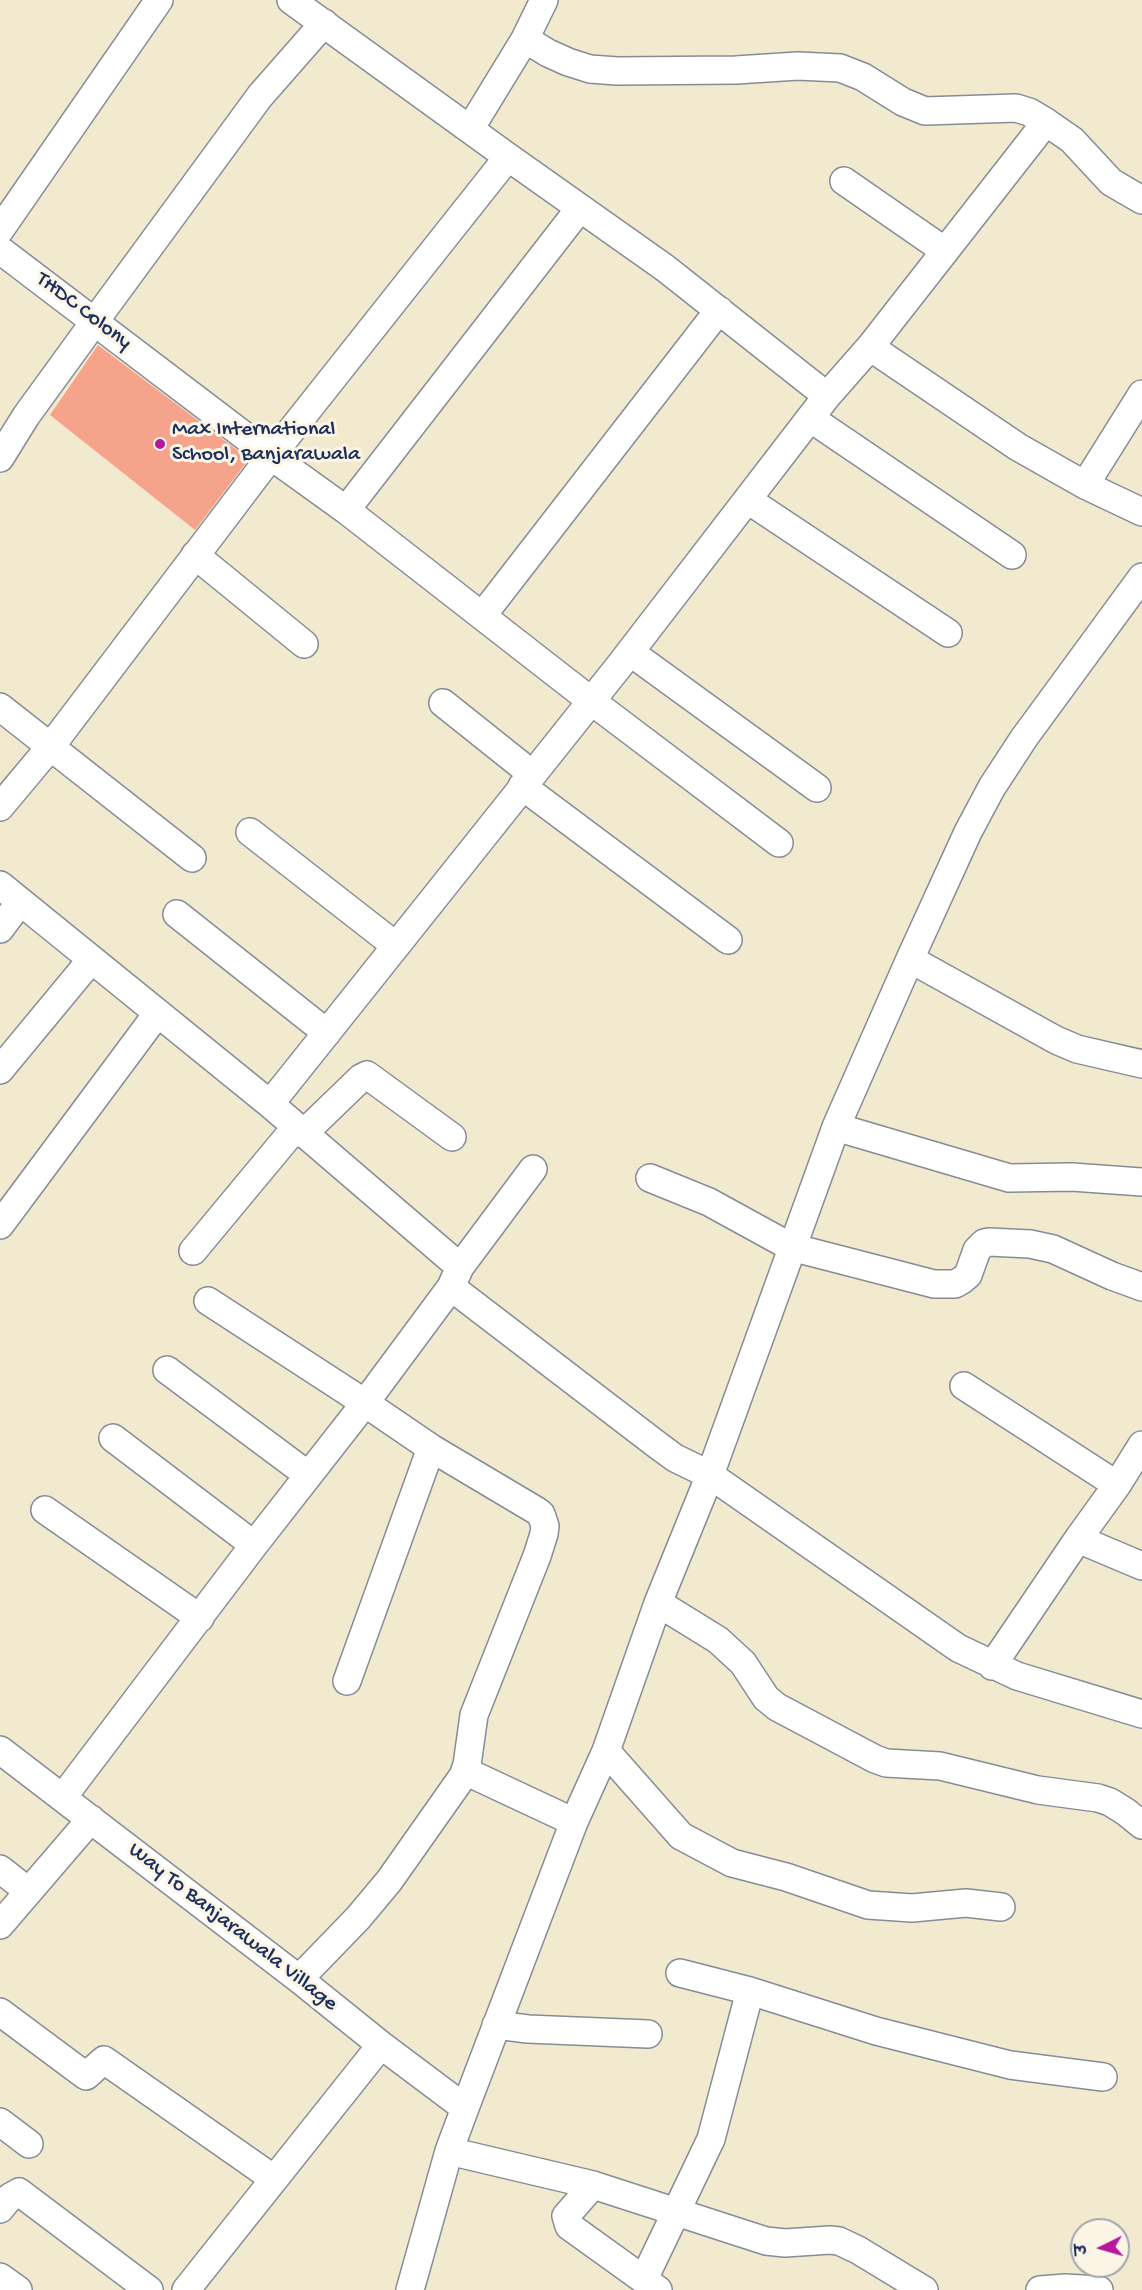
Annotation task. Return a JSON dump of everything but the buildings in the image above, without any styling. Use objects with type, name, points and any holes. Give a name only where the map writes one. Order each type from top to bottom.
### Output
[{"type":"street","points":[[0,230],[159,0]]},
{"type":"street","points":[[291,0],[508,158],[665,268],[827,396]]},
{"type":"street","points":[[470,129],[525,39],[544,0]]},
{"type":"street","points":[[0,458],[94,321],[260,96],[324,23]]},
{"type":"street","points":[[525,39],[548,53],[590,69],[617,71],[736,70],[798,66],[840,68],[863,76],[903,102],[925,111],[1016,108],[1029,112],[1072,140],[1111,182],[1142,200]]},
{"type":"street","points":[[270,1104],[630,652],[827,396],[870,347],[1046,122]]},
{"type":"street","points":[[0,807],[51,746],[271,456],[508,158]]},
{"type":"street","points":[[844,181],[945,252]]},
{"type":"street","points":[[346,510],[580,208]]},
{"type":"street","name":"THDC Colony","points":[[0,250],[271,456],[346,510],[590,700],[779,843]]},
{"type":"street","points":[[482,616],[718,310]]},
{"type":"street","points":[[870,347],[1018,447],[1085,485],[1142,512]]},
{"type":"street","points":[[1085,485],[1142,394]]},
{"type":"street","points":[[810,418],[1012,555]]},
{"type":"street","points":[[748,500],[948,633]]},
{"type":"street","points":[[195,555],[304,644]]},
{"type":"street","points":[[410,2290],[449,2151],[574,1822],[606,1751],[658,1603],[710,1475],[791,1247],[837,1128],[910,959],[968,832],[992,787],[1024,738],[1142,577]]},
{"type":"street","points":[[630,652],[816,788]]},
{"type":"street","points":[[443,703],[527,780],[728,940]]},
{"type":"street","points":[[0,707],[192,858]]},
{"type":"street","points":[[250,832],[396,946]]},
{"type":"street","points":[[0,929],[10,893],[270,1104],[455,1277],[675,1458],[710,1475],[958,1648],[992,1666],[1058,1690],[1142,1714]]},
{"type":"street","points":[[177,914],[327,1033]]},
{"type":"street","points":[[910,959],[1056,1040],[1077,1049],[1142,1064]]},
{"type":"street","points":[[0,1070],[91,960]]},
{"type":"street","points":[[0,1225],[157,1014]]},
{"type":"street","points":[[193,1251],[300,1130],[367,1075],[452,1137]]},
{"type":"street","points":[[837,1128],[1009,1178],[1072,1177],[1142,1182]]},
{"type":"street","points":[[63,1797],[365,1403],[533,1169]]},
{"type":"street","points":[[650,1178],[726,1210],[791,1247],[945,1285],[955,1284],[968,1275],[977,1250],[984,1243],[989,1242],[1030,1244],[1053,1249],[1142,1287]]},
{"type":"street","points":[[208,1301],[431,1448],[537,1511],[541,1514],[545,1526],[537,1556],[474,1715],[465,1771],[390,1881],[299,1979]]},
{"type":"street","points":[[167,1370],[308,1475]]},
{"type":"street","points":[[964,1386],[1117,1485]]},
{"type":"street","points":[[112,1438],[254,1545]]},
{"type":"street","points":[[347,1681],[431,1448]]},
{"type":"street","points":[[992,1666],[1034,1608],[1078,1539],[1139,1458]]},
{"type":"street","points":[[45,1510],[200,1618]]},
{"type":"street","points":[[1078,1539],[1142,1566]]},
{"type":"street","points":[[658,1603],[718,1640],[743,1663],[766,1698],[777,1707],[875,1759],[886,1763],[940,1766],[1038,1790],[1098,1798],[1110,1802],[1142,1825]]},
{"type":"street","name":"Way To Banjarawala Village","points":[[0,1750],[465,2108]]},
{"type":"street","points":[[606,1751],[677,1832],[696,1845],[732,1863],[786,1877],[868,1905],[912,1908],[966,1902],[1001,1907]]},
{"type":"street","points":[[465,1771],[574,1822]]},
{"type":"street","points":[[0,1925],[91,1819]]},
{"type":"street","points":[[0,1869],[28,1891]]},
{"type":"street","points":[[680,1973],[750,1991],[876,2031],[1010,2065],[1103,2077]]},
{"type":"street","points":[[593,2185],[566,2216],[569,2226],[651,2285],[676,2212],[711,2139],[750,1991]]},
{"type":"street","points":[[0,2012],[86,2076],[104,2060],[274,2179]]},
{"type":"street","points":[[496,2025],[528,2029],[648,2034]]},
{"type":"street","points":[[186,2290],[381,2045]]},
{"type":"street","points":[[0,2122],[29,2144]]},
{"type":"street","points":[[449,2151],[593,2185],[766,2241],[785,2243],[839,2241],[924,2290]]},
{"type":"street","points":[[0,2209],[10,2197],[19,2192],[149,2290]]},
{"type":"street","points":[[0,2277],[18,2290]]},
{"type":"street","points":[[1040,2290],[1065,2288],[1099,2290]]},
{"type":"place","name":"Max International School, Banjarawala","points":[[160,444]]}]
